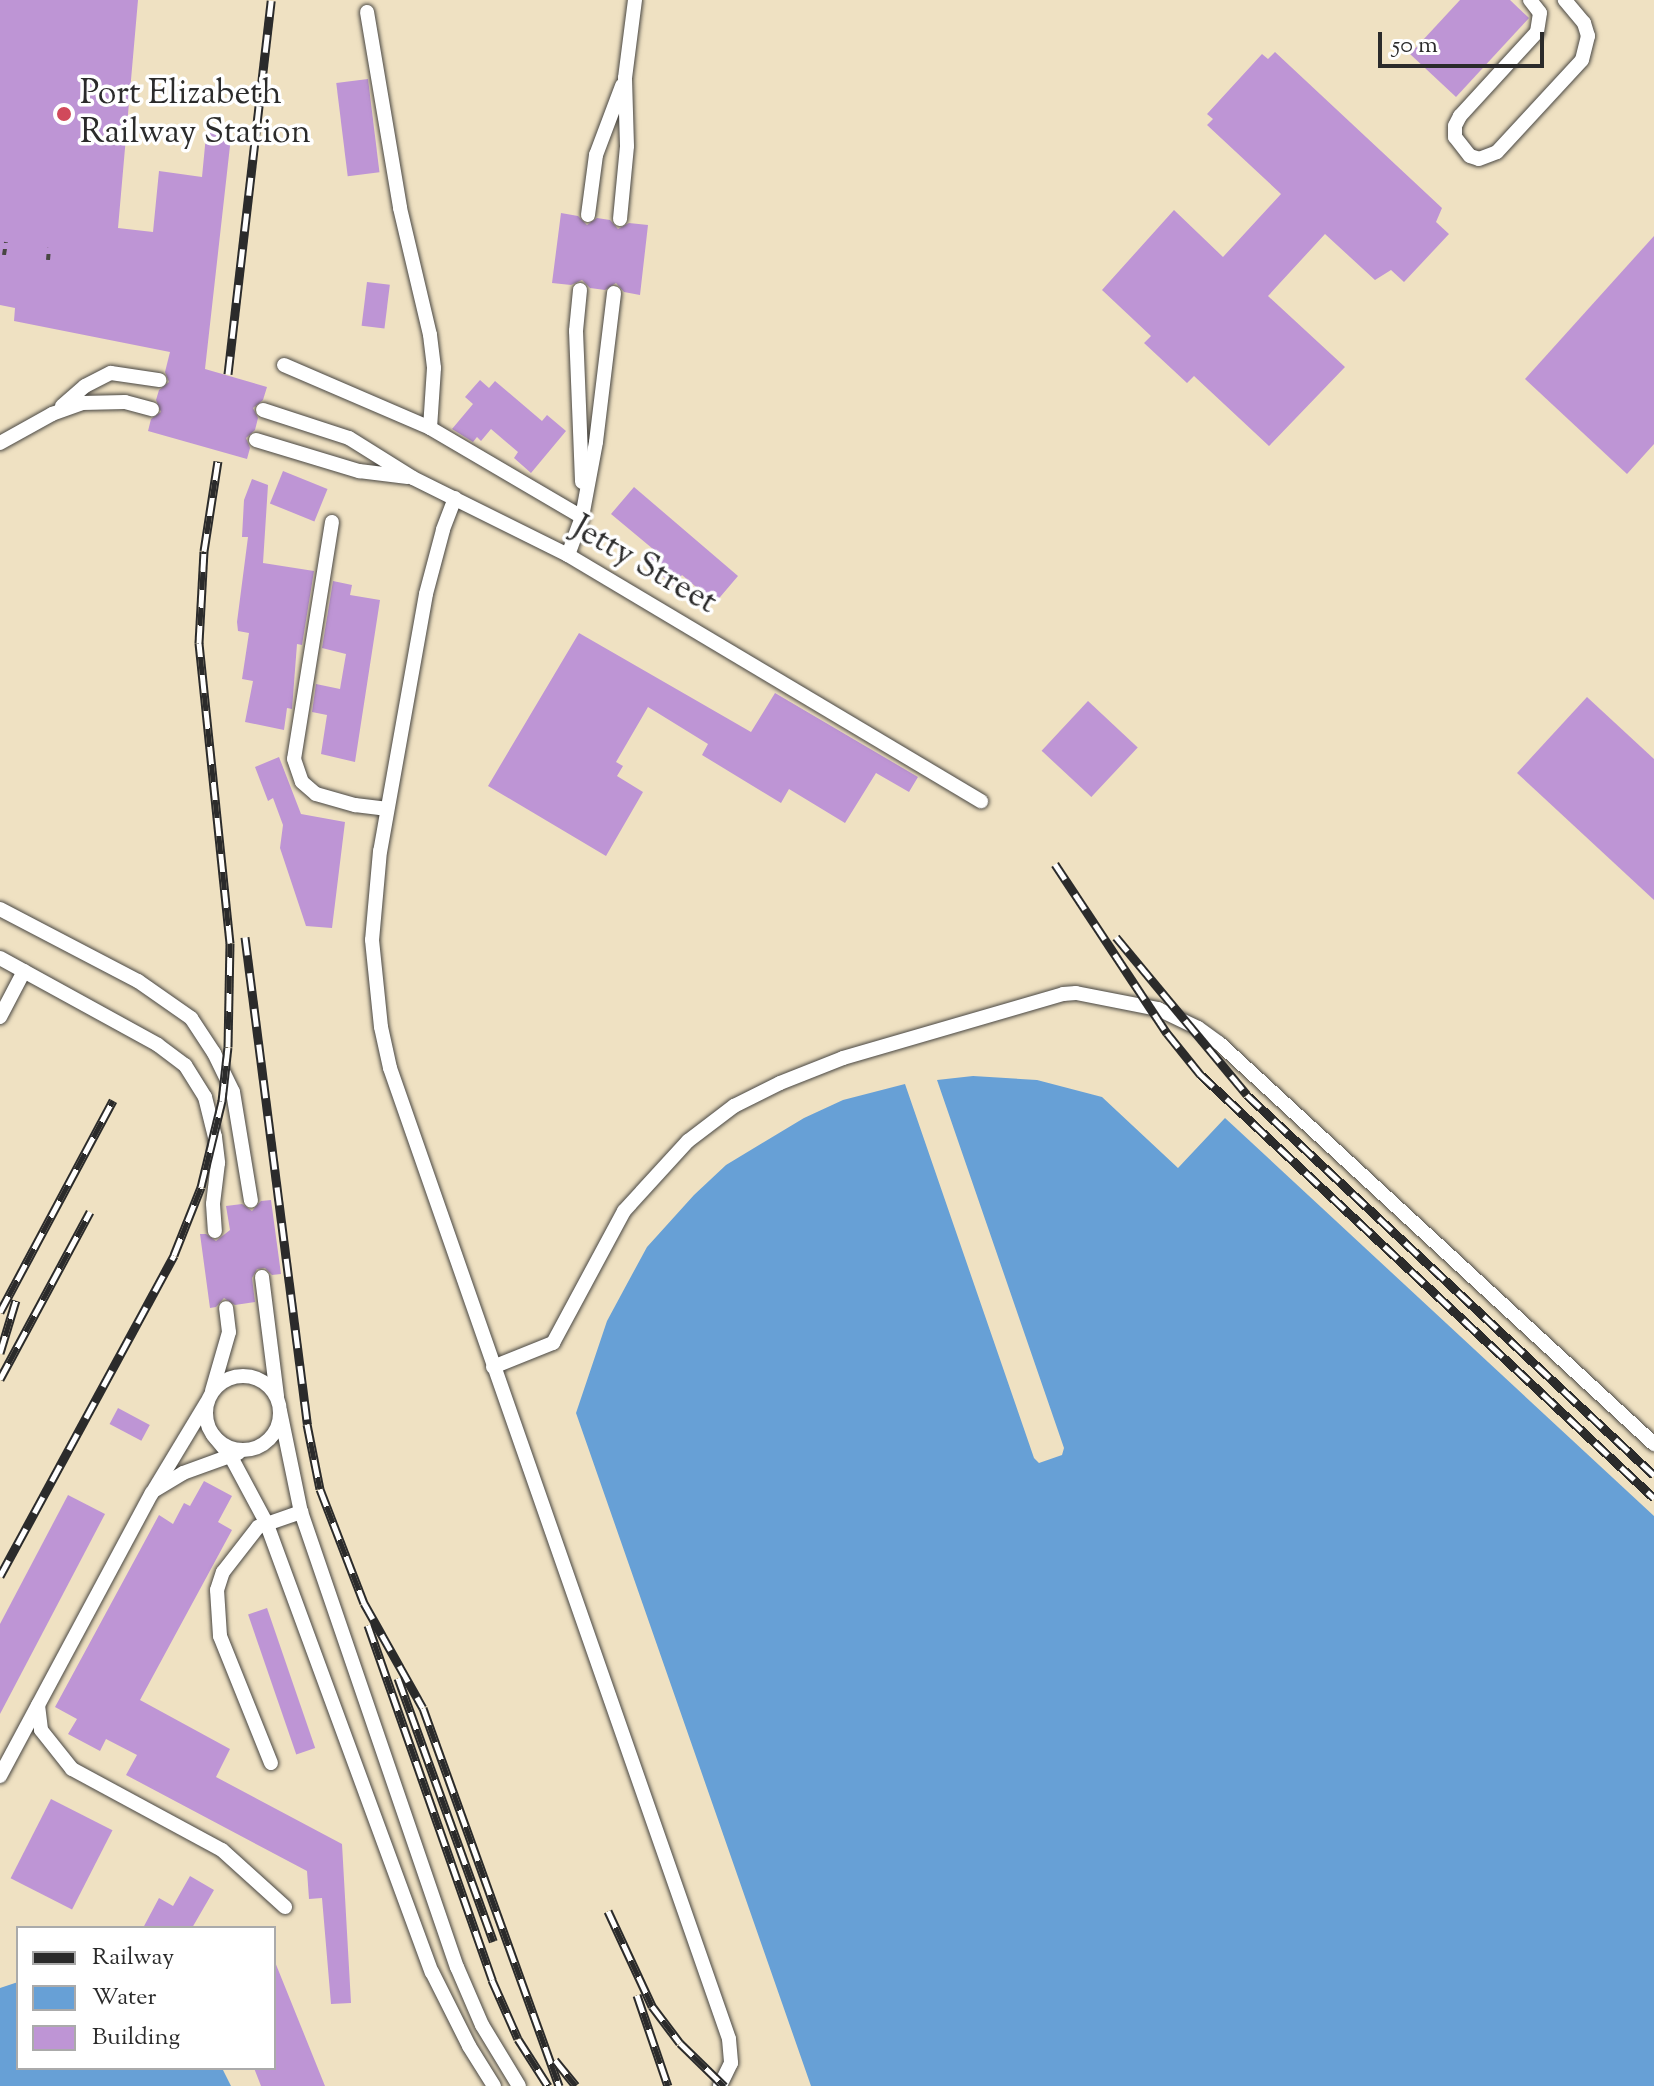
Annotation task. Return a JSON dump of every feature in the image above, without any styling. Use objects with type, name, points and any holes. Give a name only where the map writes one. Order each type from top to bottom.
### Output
[{"type":"lane","points":[[620,219],[627,146],[625,78],[635,0]]},
{"type":"lane","points":[[1530,0],[1540,13],[1541,25],[1460,116],[1455,126],[1455,137],[1470,156],[1479,159],[1497,152],[1582,60],[1588,36],[1584,23],[1565,0]]},
{"type":"lane","points":[[367,12],[400,208],[430,335],[434,368],[430,428]]},
{"type":"lane","points":[[588,215],[596,155],[625,78]]},
{"type":"lane","points":[[580,290],[576,331],[577,424],[584,498]]},
{"type":"lane","points":[[568,555],[582,517],[596,442],[614,293]]},
{"type":"lane","points":[[284,365],[430,428],[582,517]]},
{"type":"lane","points":[[0,443],[52,414],[85,386],[111,373],[159,380]]},
{"type":"lane","points":[[52,414],[82,403],[105,401],[152,409]]},
{"type":"lane","name":"Jetty Street","points":[[263,410],[349,438],[413,478],[568,555],[981,801]]},
{"type":"lane","points":[[256,440],[359,471],[413,478]]},
{"type":"lane","points":[[455,498],[426,594],[386,809],[372,927],[381,1027],[390,1068],[729,2039],[731,2063],[720,2086]]},
{"type":"lane","points":[[332,522],[294,759],[302,782],[316,794],[355,805],[386,809]]},
{"type":"lane","points":[[0,909],[138,981],[191,1018],[214,1053],[233,1092],[251,1201]]},
{"type":"lane","points":[[0,958],[158,1045],[192,1073],[205,1097],[217,1150],[215,1231]]},
{"type":"lane","points":[[0,1017],[24,971]]},
{"type":"lane","points":[[493,1367],[553,1343],[624,1211],[688,1141],[734,1106],[780,1083],[843,1058],[1063,994],[1076,993],[1158,1009],[1198,1028],[1219,1043],[1654,1444]]},
{"type":"lane","points":[[262,1277],[287,1459],[301,1512],[457,1967],[482,2025],[519,2086]]},
{"type":"lane","points":[[226,1308],[229,1332],[210,1397],[208,1425],[230,1455],[266,1522],[432,1972],[469,2046],[494,2086]]},
{"type":"lane","points":[[0,1776],[152,1493],[210,1397],[221,1382],[245,1375],[268,1386],[279,1405],[275,1432],[255,1448],[183,1473],[152,1493]]},
{"type":"lane","points":[[213,1435],[232,1448],[255,1448]]},
{"type":"lane","points":[[271,1763],[220,1636],[215,1605],[223,1572],[252,1534],[266,1522],[301,1512]]},
{"type":"lane","points":[[39,1701],[37,1722],[63,1762],[222,1850],[285,1907]]},
{"type":"path","points":[[4,255],[6,242]]},
{"type":"path","points":[[48,260],[49,248]]},
{"type":"water","points":[[973,1076],[1037,1080],[1102,1097],[1178,1168],[1225,1118],[1654,1516],[1654,2086],[811,2086],[576,1413],[607,1321],[628,1282],[647,1247],[694,1195],[726,1165],[804,1118],[843,1100],[905,1084],[1034,1458],[1039,1463],[1062,1455],[1064,1448],[937,1080]]},
{"type":"water","points":[[16,1983],[16,2070],[223,2070],[231,2086],[0,2086],[0,1988]]},
{"type":"building","name":"Port Elizabeth Railway Station","points":[[0,0],[138,0],[118,228],[153,232],[159,171],[202,177],[207,125],[232,128],[205,369],[267,387],[263,400],[253,408],[258,418],[255,430],[246,438],[250,448],[247,459],[148,431],[151,419],[161,412],[156,400],[159,390],[169,382],[165,372],[170,352],[14,321],[15,308],[0,305]]},
{"type":"building","points":[[1460,0],[1510,0],[1529,18],[1456,97],[1410,54]]},
{"type":"building","points":[[1275,52],[1442,208],[1436,222],[1449,234],[1404,282],[1391,270],[1375,280],[1325,234],[1268,296],[1345,367],[1269,446],[1194,376],[1187,383],[1144,343],[1151,336],[1102,290],[1174,210],[1223,257],[1281,194],[1207,125],[1213,119],[1207,114],[1262,54],[1268,59]]},
{"type":"building","points":[[368,79],[379,172],[348,176],[336,83]]},
{"type":"building","points":[[561,213],[578,216],[587,225],[597,218],[610,220],[618,229],[629,223],[648,225],[640,295],[624,292],[616,283],[605,290],[590,288],[582,280],[571,285],[552,283]]},
{"type":"building","points":[[1654,236],[1654,444],[1627,474],[1525,379]]},
{"type":"building","points":[[367,282],[390,285],[384,328],[362,326]]},
{"type":"building","points":[[480,380],[489,388],[495,381],[542,421],[547,415],[566,431],[531,473],[514,458],[518,452],[491,429],[481,441],[477,437],[473,442],[452,429],[473,404],[465,397]]},
{"type":"building","points":[[283,471],[328,489],[314,521],[270,503]]},
{"type":"building","points":[[252,479],[268,485],[263,563],[314,571],[302,645],[297,644],[292,709],[287,708],[284,730],[245,722],[253,681],[242,679],[249,633],[238,631],[237,622],[248,537],[242,537],[244,500]]},
{"type":"building","points":[[634,487],[738,576],[715,603],[682,575],[673,585],[644,560],[653,549],[611,514]]},
{"type":"building","points":[[333,581],[352,585],[350,595],[380,600],[355,762],[321,754],[327,715],[312,712],[316,684],[340,689],[346,654],[322,648]]},
{"type":"building","points":[[579,633],[751,732],[775,693],[918,777],[909,792],[876,773],[845,823],[789,789],[781,803],[702,755],[708,744],[648,707],[616,762],[623,766],[617,776],[643,792],[606,856],[488,786]]},
{"type":"building","points":[[1587,697],[1654,759],[1654,900],[1517,773]]},
{"type":"building","points":[[1088,701],[1138,747],[1091,797],[1042,751]]},
{"type":"building","points":[[279,757],[301,814],[345,822],[332,928],[306,926],[280,848],[283,825],[273,798],[268,801],[255,767]]},
{"type":"building","points":[[271,1200],[281,1274],[272,1275],[265,1268],[257,1269],[252,1278],[255,1302],[235,1305],[224,1298],[216,1307],[210,1308],[200,1234],[206,1234],[216,1241],[230,1230],[226,1206],[242,1204],[252,1211],[261,1201]]},
{"type":"building","points":[[118,1408],[150,1425],[141,1441],[110,1424]]},
{"type":"building","points":[[204,1481],[232,1496],[218,1522],[232,1530],[140,1700],[230,1749],[216,1777],[342,1844],[351,2003],[331,2004],[322,1898],[309,1899],[307,1871],[126,1775],[137,1755],[106,1739],[100,1751],[68,1734],[77,1719],[55,1707],[159,1515],[173,1524],[184,1503],[190,1506]]},
{"type":"building","points":[[68,1495],[105,1514],[0,1714],[0,1624]]},
{"type":"building","points":[[267,1608],[315,1748],[296,1754],[248,1615]]},
{"type":"building","points":[[51,1799],[112,1830],[72,1910],[11,1878]]},
{"type":"building","points":[[190,1876],[214,1890],[193,1926],[144,1926],[159,1898],[173,1906]]},
{"type":"building","points":[[276,1964],[325,2086],[261,2086],[255,2070],[276,2070]]},
{"type":"railway","points":[[228,374],[271,0]]},
{"type":"railway","points":[[0,1576],[174,1255],[201,1187],[222,1101],[228,1047],[230,943],[199,643],[204,551],[218,461]]},
{"type":"railway","points":[[1055,864],[1167,1033],[1200,1074],[1654,1498]]},
{"type":"railway","points":[[245,937],[307,1424],[320,1489],[364,1603],[423,1708],[559,2086]]},
{"type":"railway","points":[[1116,937],[1247,1095],[1654,1475]]},
{"type":"railway","points":[[0,1312],[113,1100]]},
{"type":"railway","points":[[0,1379],[90,1212]]},
{"type":"railway","points":[[0,1353],[16,1300]]},
{"type":"railway","points":[[368,1625],[492,1980],[518,2039],[548,2086]]},
{"type":"railway","points":[[398,1678],[493,1941]]},
{"type":"railway","points":[[608,1911],[652,2006],[680,2043],[724,2086]]},
{"type":"railway","points":[[637,1995],[668,2086]]},
{"type":"railway","points":[[555,2060],[576,2086]]},
{"type":"place","name":"Port Elizabeth Railway Station","points":[[64,114]]}]
